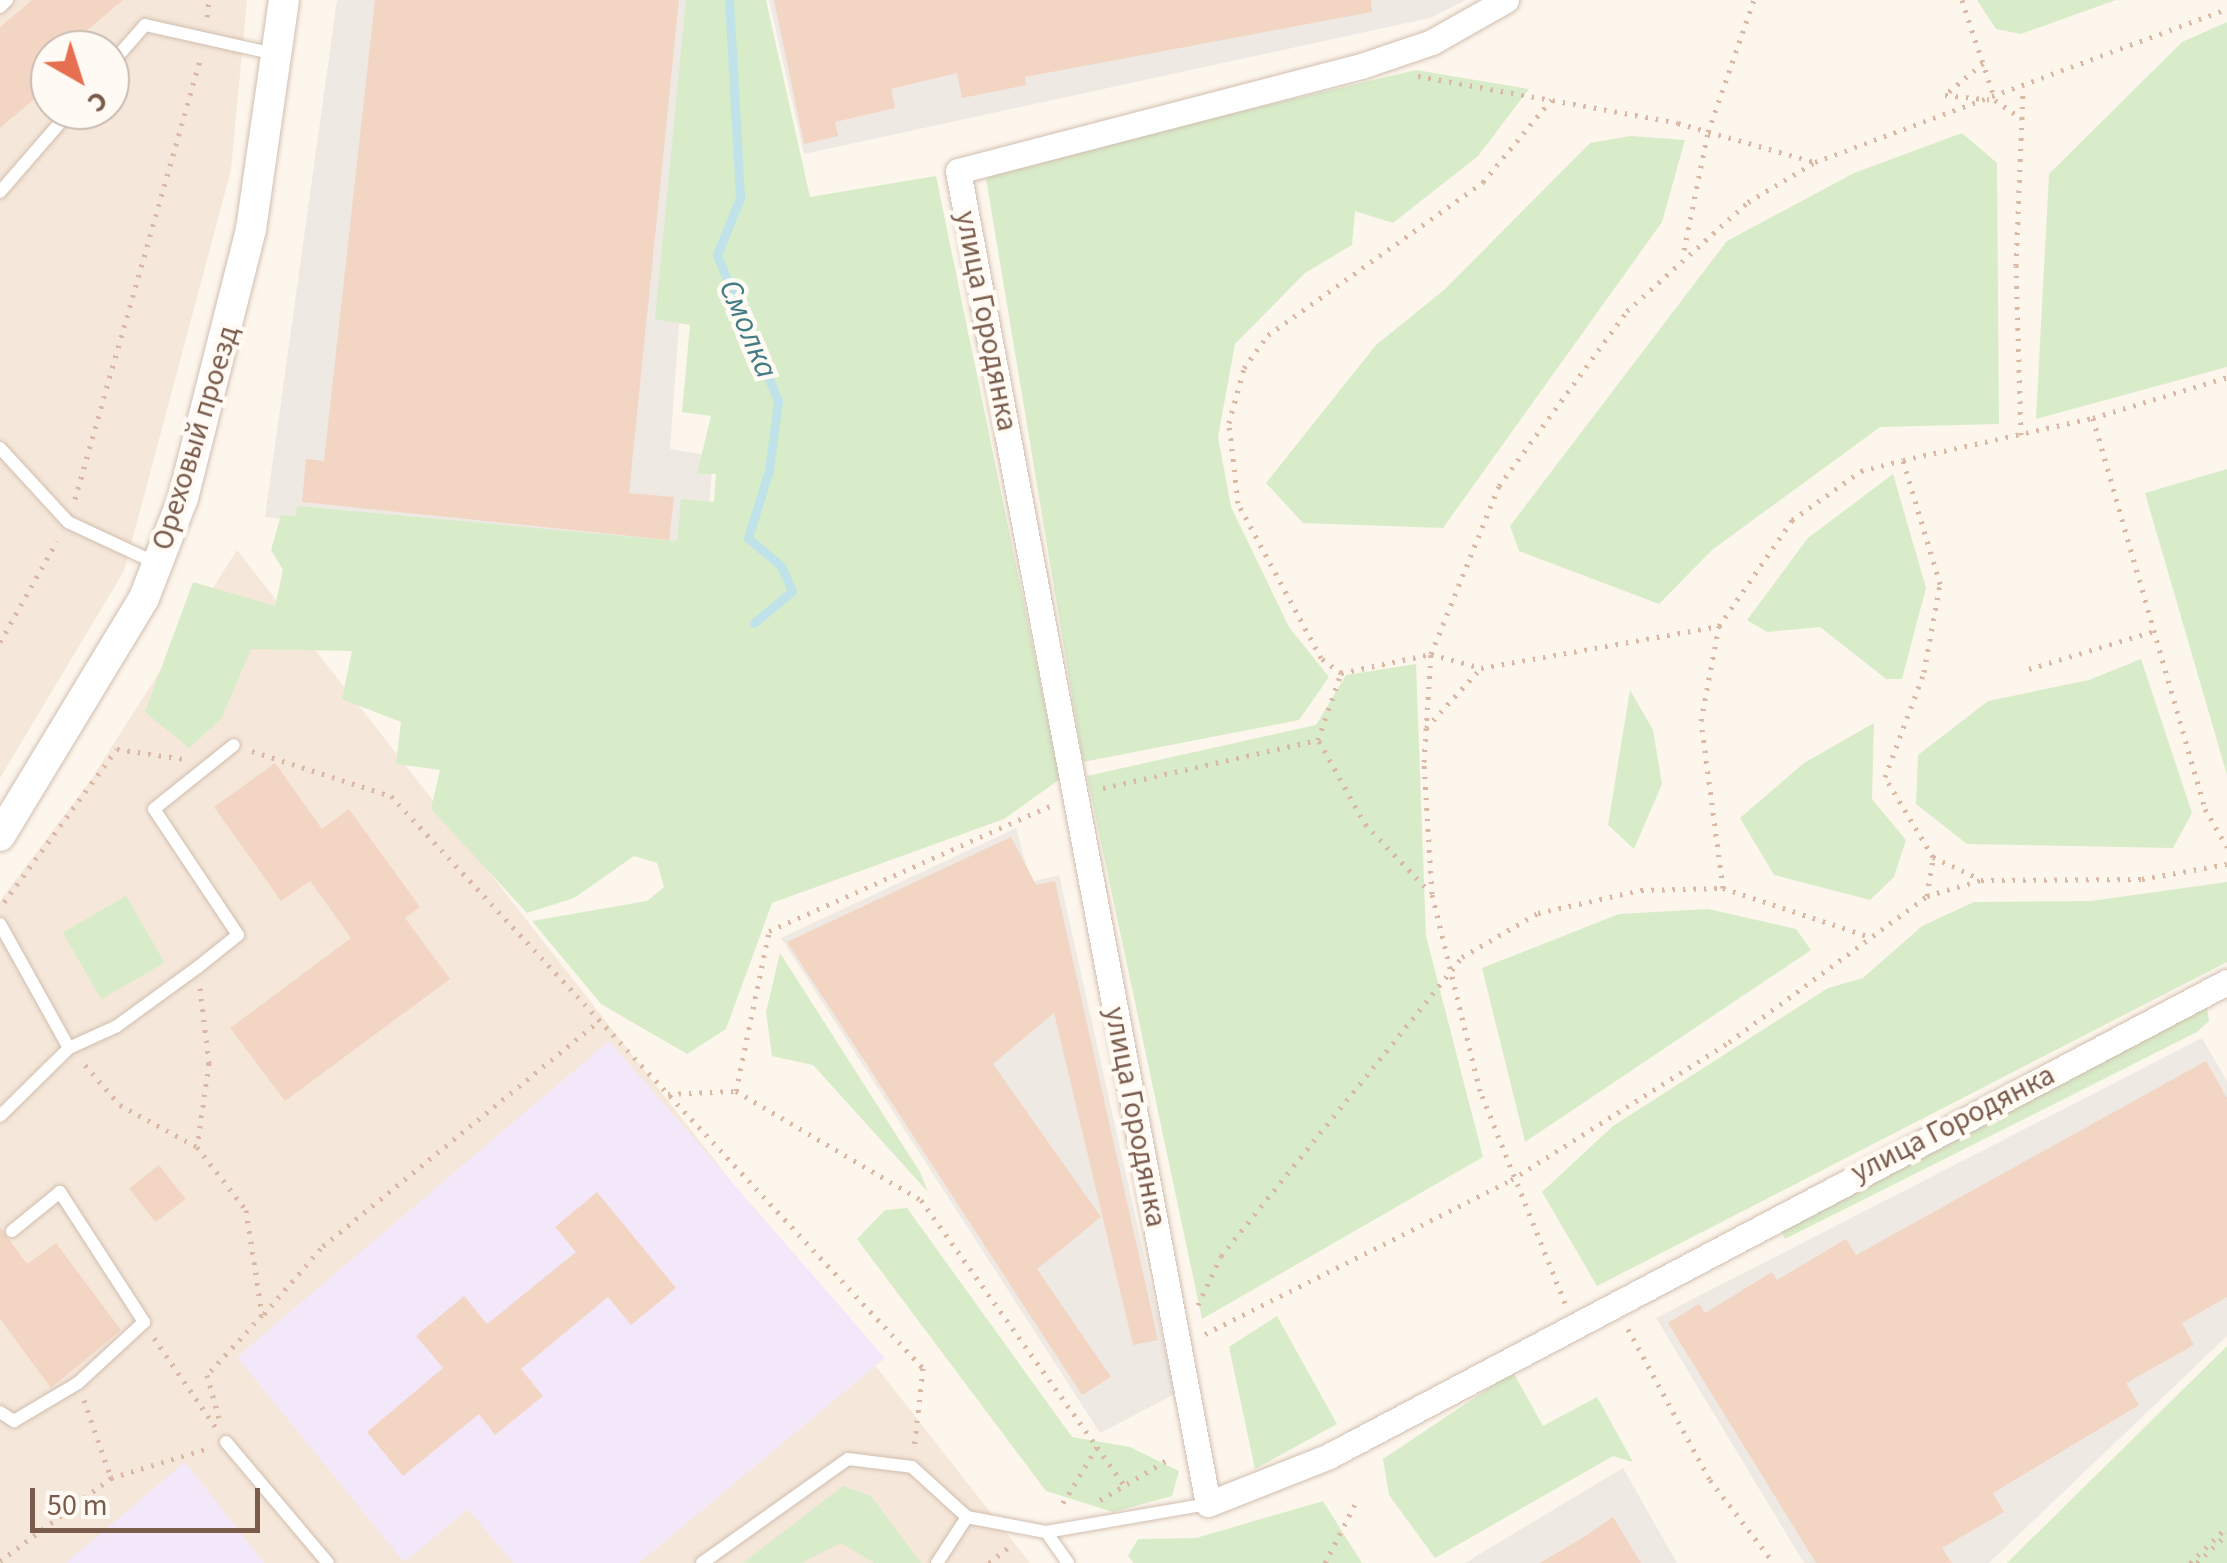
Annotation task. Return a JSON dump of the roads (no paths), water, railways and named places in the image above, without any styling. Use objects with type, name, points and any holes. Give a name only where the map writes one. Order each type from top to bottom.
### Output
[{"type":"street","name":"Ореховый проезд","points":[[0,836],[91,695],[158,564],[224,354],[278,54],[284,0]]},
{"type":"street","name":"улица Городянка","points":[[1506,0],[1432,42],[1361,66],[958,171],[1208,1504],[1329,1456],[1612,1300],[2227,982]]},
{"type":"lane","points":[[0,6],[7,0]]},
{"type":"lane","points":[[130,42],[145,24],[278,54]]},
{"type":"lane","points":[[0,192],[54,130]]},
{"type":"lane","points":[[0,448],[68,522],[158,564]]},
{"type":"lane","points":[[0,1116],[70,1048],[117,1026],[238,935],[154,808],[234,745]]},
{"type":"lane","points":[[0,924],[70,1048]]},
{"type":"lane","points":[[0,1412],[14,1421],[78,1383],[144,1322],[60,1192],[12,1231]]},
{"type":"lane","points":[[226,1442],[328,1563]]},
{"type":"lane","points":[[702,1563],[848,1459],[912,1467],[967,1516],[1046,1532],[1208,1504]]},
{"type":"lane","points":[[938,1563],[967,1516]]},
{"type":"lane","points":[[1046,1532],[1068,1563]]},
{"type":"waterway","name":"Смолка","points":[[729,0],[740,198],[717,255],[778,401],[769,470],[748,538],[781,566],[792,591],[754,623]]}]
